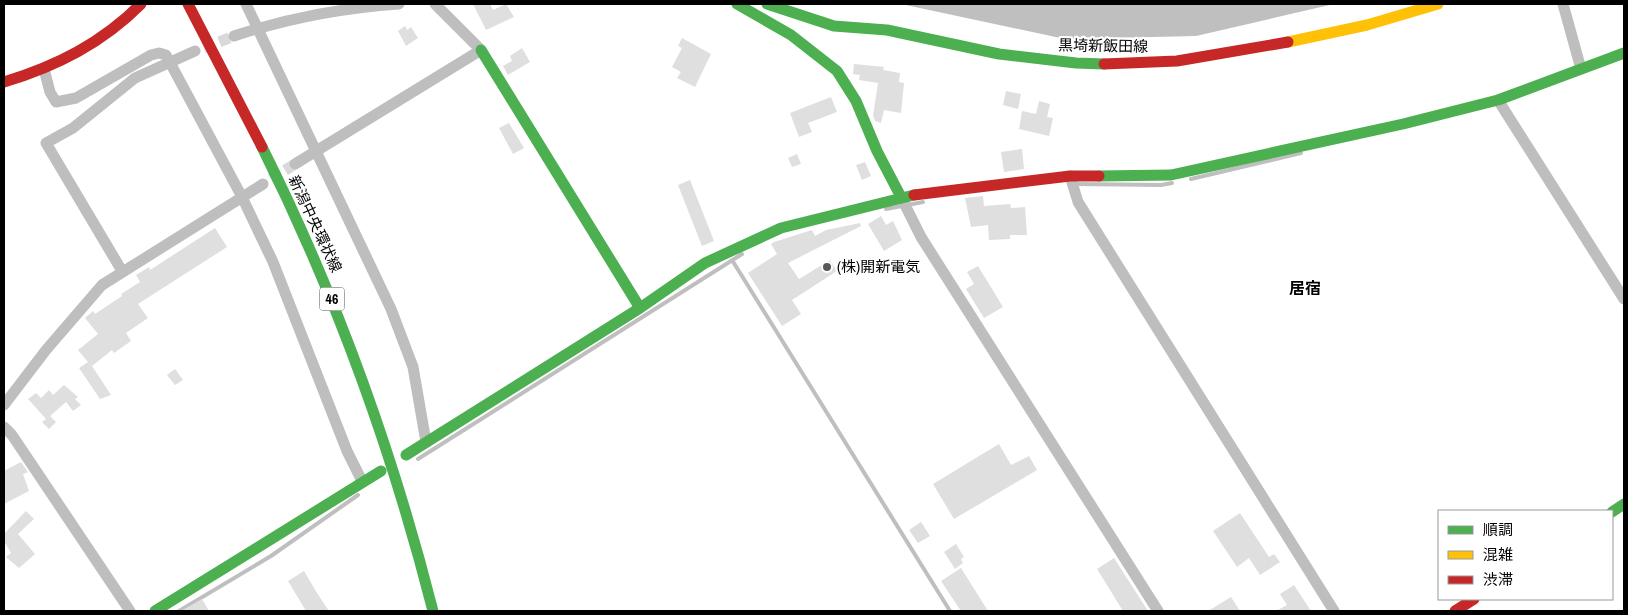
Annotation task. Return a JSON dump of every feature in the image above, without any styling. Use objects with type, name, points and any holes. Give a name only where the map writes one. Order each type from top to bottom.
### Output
[{"type":"street","points":[[4,82],[44,69],[96,42],[141,4]]},
{"type":"street","name":"新潟中央環状線","points":[[188,4],[289,202],[341,319],[390,455],[412,528],[433,611]]},
{"type":"street","points":[[246,4],[391,309],[413,367],[426,442]]},
{"type":"street","points":[[234,36],[305,15],[355,7],[399,4]]},
{"type":"street","points":[[435,4],[481,50],[640,308]]},
{"type":"street","points":[[737,4],[791,35],[838,72],[856,101],[876,151],[921,237],[1158,611]]},
{"type":"street","name":"黒埼新飯田線","points":[[768,4],[834,26],[887,30],[999,54],[1076,63],[1127,64],[1177,60],[1264,47],[1367,25],[1438,4]]},
{"type":"street","points":[[1563,4],[1581,69]]},
{"type":"street","points":[[295,164],[481,50]]},
{"type":"street","points":[[122,271],[46,143],[73,128],[136,78],[195,51]]},
{"type":"street","points":[[44,69],[52,98],[56,102],[63,102],[76,98],[151,55],[159,53],[166,55],[242,197],[273,262],[347,451],[362,480]]},
{"type":"street","points":[[406,454],[640,308],[705,263],[781,228],[901,197],[1070,176],[1171,175],[1403,124],[1498,100],[1624,53]]},
{"type":"street","points":[[1498,100],[1624,299]]},
{"type":"street","points":[[1070,176],[1078,202],[1334,611]]},
{"type":"street","points":[[4,405],[74,316],[102,285],[263,184]]},
{"type":"street","points":[[4,427],[12,435],[130,611]]},
{"type":"street","points":[[155,611],[362,480],[381,471]]},
{"type":"street","points":[[1613,511],[1624,504]]},
{"type":"street","points":[[1455,611],[1472,600]]},
{"type":"shaded area","points":[[901,4],[1334,4],[1196,36],[1065,39]]},
{"type":"building","points":[[473,4],[490,4],[493,10],[506,4],[514,17],[486,30]]},
{"type":"building","points":[[405,26],[407,30],[411,27],[418,38],[406,46],[398,31]]},
{"type":"building","points":[[682,38],[711,54],[695,87],[677,78],[681,72],[672,67],[682,48],[678,46]]},
{"type":"building","points":[[522,48],[530,62],[508,75],[503,66],[512,61],[510,56]]},
{"type":"building","points":[[854,64],[884,67],[883,70],[900,73],[899,82],[904,83],[901,113],[884,110],[881,123],[875,121],[873,116],[878,83],[859,80],[860,75],[853,74]]},
{"type":"building","points":[[1006,91],[1021,94],[1018,109],[1003,105]]},
{"type":"building","points":[[831,97],[837,112],[808,123],[812,132],[799,137],[790,113]]},
{"type":"building","points":[[1039,101],[1050,104],[1047,117],[1053,118],[1049,136],[1019,129],[1022,111],[1036,114]]},
{"type":"building","points":[[509,123],[524,148],[513,154],[499,128]]},
{"type":"building","points":[[1022,149],[1024,169],[1004,172],[1001,152]]},
{"type":"building","points":[[797,154],[801,164],[792,167],[788,158]]},
{"type":"building","points":[[865,162],[871,176],[862,180],[856,165]]},
{"type":"building","points":[[690,180],[714,241],[702,246],[678,185]]},
{"type":"building","points":[[983,196],[984,206],[1010,204],[1011,208],[1025,207],[1027,235],[1010,235],[1010,239],[989,240],[988,225],[971,227],[965,198]]},
{"type":"building","points":[[881,216],[886,225],[893,221],[902,240],[884,251],[868,224]]},
{"type":"building","points":[[860,223],[861,226],[788,263],[799,279],[830,260],[837,271],[792,300],[801,314],[782,326],[748,273],[777,254],[771,244],[774,242],[812,230],[815,236],[826,230]]},
{"type":"building","points":[[215,228],[227,247],[138,304],[148,318],[126,333],[131,341],[114,353],[112,350],[92,366],[111,395],[100,399],[79,368],[88,362],[78,350],[98,334],[85,318],[93,311],[95,314],[140,282],[136,275],[149,267],[150,270]]},
{"type":"building","points":[[978,266],[1003,307],[984,318],[966,289],[974,284],[967,272]]},
{"type":"building","points":[[175,369],[183,380],[175,385],[167,375]]},
{"type":"building","points":[[64,385],[78,397],[75,399],[81,405],[73,411],[66,402],[50,416],[56,422],[49,429],[42,422],[46,419],[28,399],[36,393],[41,398],[49,390],[53,395]]},
{"type":"building","points":[[999,444],[1011,465],[1029,456],[1037,470],[954,519],[933,484]]},
{"type":"building","points":[[21,462],[28,472],[23,474],[29,491],[4,504],[4,471]]},
{"type":"building","points":[[26,511],[34,519],[18,534],[35,554],[19,568],[6,557],[11,553],[4,541],[4,534]]},
{"type":"building","points":[[1240,513],[1269,557],[1274,554],[1280,562],[1260,575],[1249,558],[1237,567],[1213,531]]},
{"type":"building","points":[[921,522],[930,536],[918,543],[909,530]]},
{"type":"building","points":[[956,544],[964,557],[961,559],[963,563],[955,569],[944,552]]},
{"type":"building","points":[[1114,558],[1148,611],[1123,611],[1097,569]]},
{"type":"building","points":[[961,568],[988,611],[961,611],[941,581]]},
{"type":"building","points":[[304,571],[329,611],[306,611],[288,581]]},
{"type":"building","points":[[1294,585],[1311,611],[1276,611],[1287,605],[1280,594]]},
{"type":"building","points":[[1231,597],[1240,611],[1208,611]]},
{"type":"building","points":[[202,599],[209,611],[181,611]]},
{"type":"waterway","points":[[1191,179],[1301,153]]},
{"type":"waterway","points":[[1074,184],[1161,185],[1172,183]]},
{"type":"waterway","points":[[886,209],[923,202]]},
{"type":"waterway","points":[[418,459],[742,254]]},
{"type":"waterway","points":[[732,260],[950,611]]},
{"type":"waterway","points":[[179,611],[271,556],[358,495]]},
{"type":"tunnel","points":[[204,48],[234,36]]},
{"type":"tunnel","points":[[271,179],[295,164]]},
{"type":"traffic: fast","points":[[737,4],[791,35],[837,71],[856,101],[877,151],[901,197]]},
{"type":"traffic: fast","points":[[767,4],[834,26],[887,30],[999,54],[1076,63],[1104,64]]},
{"type":"traffic: fast","points":[[481,50],[640,308]]},
{"type":"traffic: fast","points":[[1099,176],[1171,175],[1403,124],[1498,100],[1624,53]]},
{"type":"traffic: fast","points":[[262,147],[314,259],[360,374],[399,491],[433,611]]},
{"type":"traffic: fast","points":[[406,455],[640,308],[705,263],[781,228],[914,195]]},
{"type":"traffic: fast","points":[[155,611],[381,471]]},
{"type":"traffic: fast","points":[[1613,511],[1624,504]]},
{"type":"traffic: slow","points":[[1288,42],[1367,25],[1438,4]]},
{"type":"traffic: jam","points":[[4,82],[42,69],[78,52],[111,30],[141,4]]},
{"type":"traffic: jam","points":[[188,4],[262,147]]},
{"type":"traffic: jam","points":[[1104,64],[1177,61],[1288,42]]},
{"type":"traffic: jam","points":[[914,195],[1070,176],[1099,176]]},
{"type":"traffic: jam","points":[[1455,611],[1472,600]]},
{"type":"place","name":"(株)開新電気","points":[[827,267]]},
{"type":"district","name":"居宿","points":[[1305,288]]}]
